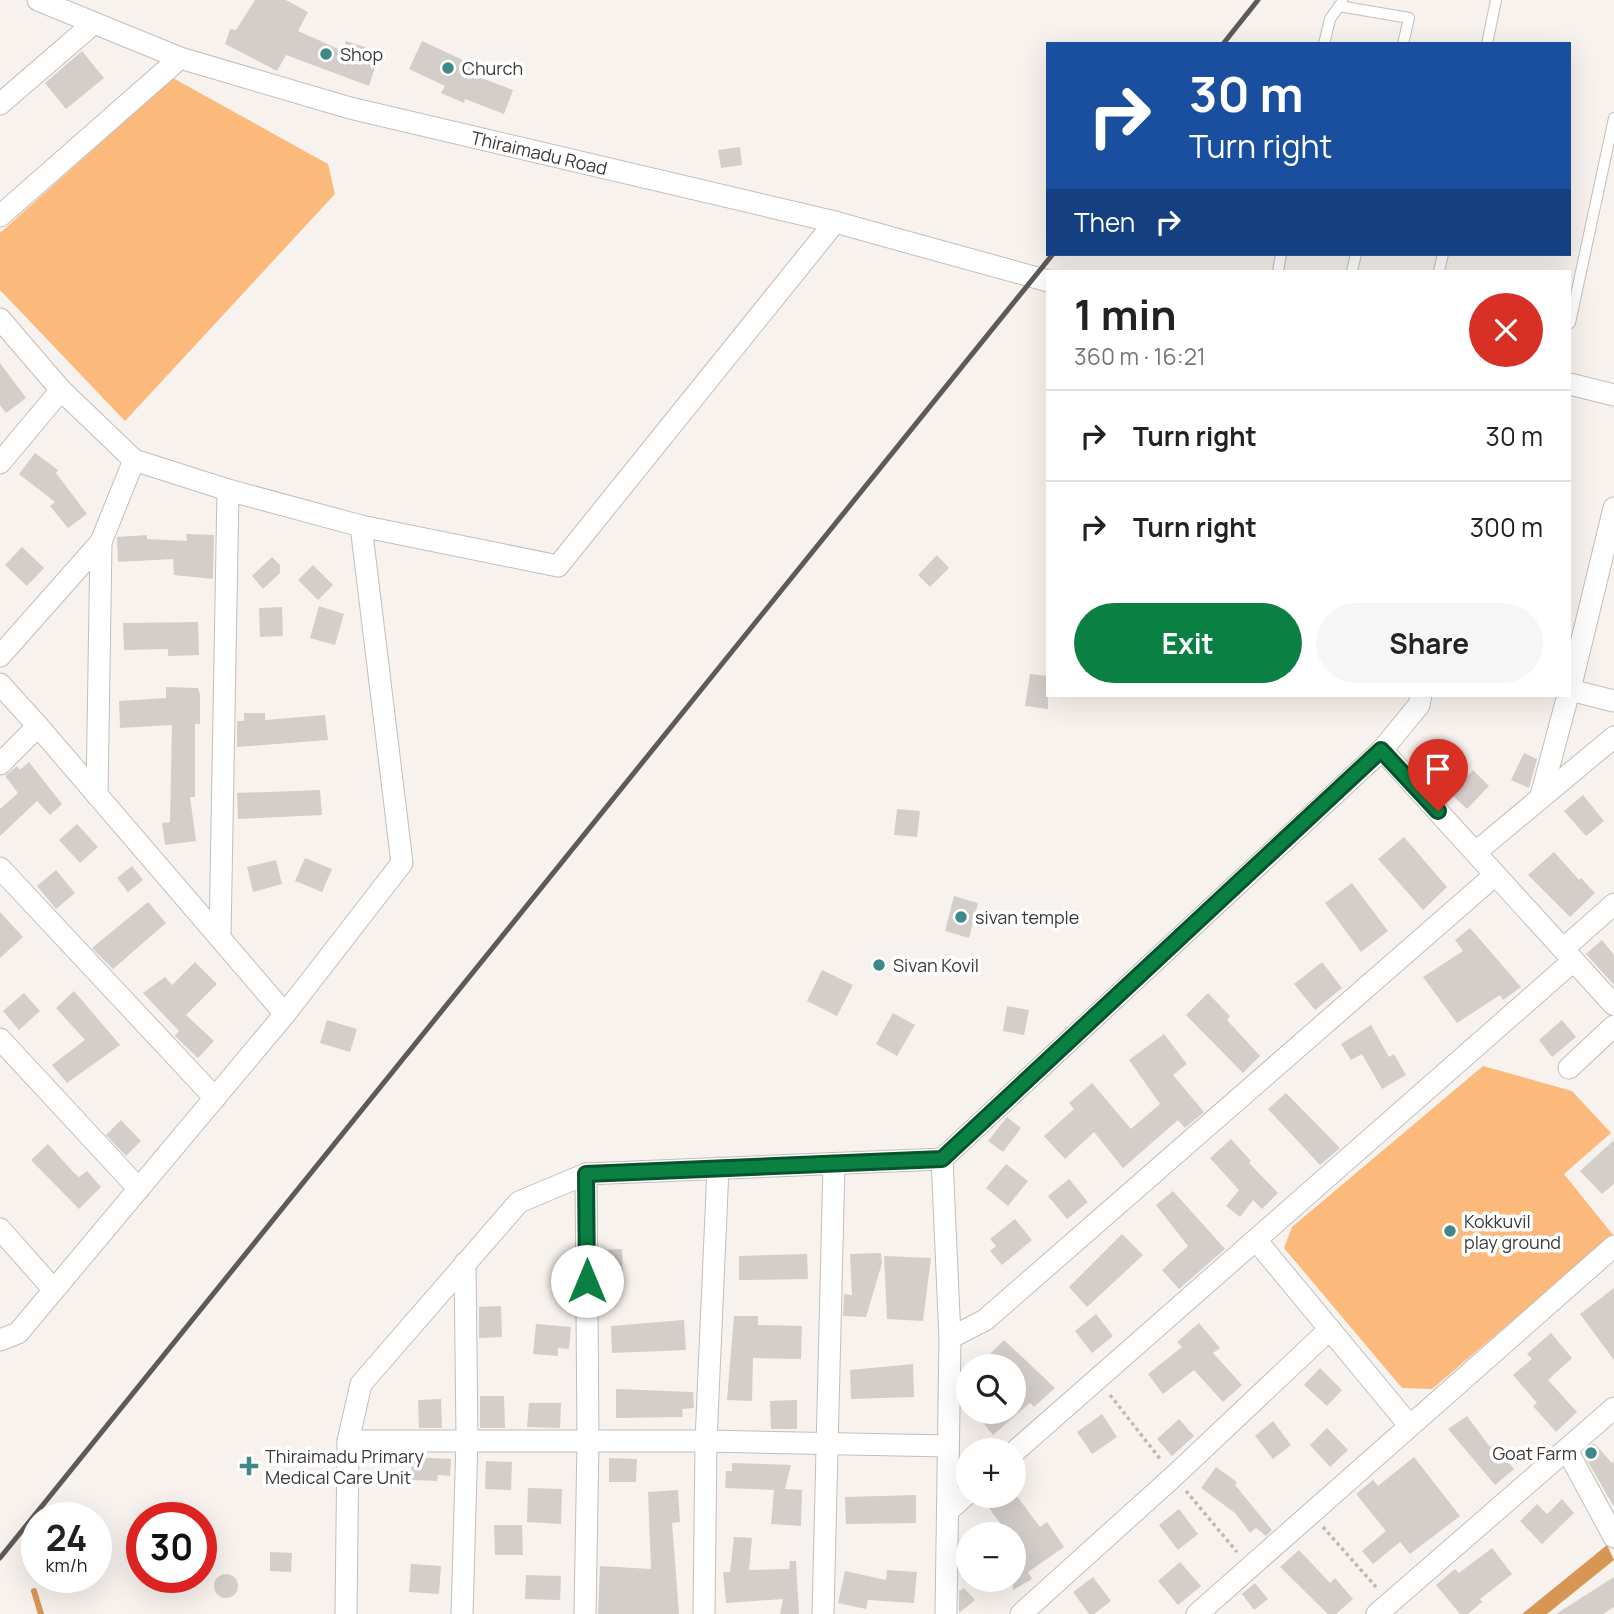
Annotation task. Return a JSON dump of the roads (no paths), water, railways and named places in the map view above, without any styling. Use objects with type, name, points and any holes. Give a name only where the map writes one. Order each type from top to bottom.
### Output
[{"type":"street","name":"Thiraimadu Road","points":[[38,0],[180,58],[349,108],[835,222],[1046,280]]},
{"type":"street","points":[[0,104],[94,23]]},
{"type":"street","points":[[0,216],[180,58]]},
{"type":"street","points":[[0,319],[61,390],[134,460],[228,490],[361,526],[558,566],[835,222]]},
{"type":"street","points":[[1571,384],[1614,395]]},
{"type":"street","points":[[0,463],[61,390]]},
{"type":"street","points":[[0,656],[101,542],[134,460]]},
{"type":"street","points":[[220,938],[228,490]]},
{"type":"street","points":[[1571,683],[1614,508]]},
{"type":"street","points":[[0,1340],[19,1333],[285,1014],[401,863],[361,526]]},
{"type":"street","points":[[97,795],[101,542]]},
{"type":"street","points":[[0,684],[285,1014]]},
{"type":"street","points":[[1571,691],[1614,701]]},
{"type":"street","points":[[346,1614],[348,1441],[361,1384],[519,1202],[586,1174],[942,1159],[1381,750],[1419,705],[1421,697]]},
{"type":"street","points":[[1541,796],[1567,697]]},
{"type":"street","points":[[0,764],[38,726]]},
{"type":"street","points":[[1476,852],[1614,737]]},
{"type":"street","points":[[1381,750],[1614,1005]]},
{"type":"street","points":[[0,868],[215,1098]]},
{"type":"street","points":[[950,1338],[985,1320],[1495,875]]},
{"type":"street","points":[[1026,1442],[1256,1240],[1568,955],[1614,904]]},
{"type":"street","points":[[1569,1068],[1614,1026]]},
{"type":"street","points":[[0,1039],[139,1189]]},
{"type":"street","points":[[942,1159],[950,1338],[946,1614]]},
{"type":"street","points":[[823,1614],[834,1164]]},
{"type":"street","points":[[704,1614],[706,1441],[718,1168]]},
{"type":"street","points":[[585,1614],[588,1442],[586,1174]]},
{"type":"street","points":[[0,1229],[54,1290]]},
{"type":"street","points":[[1256,1240],[1409,1424]]},
{"type":"street","points":[[1197,1614],[1409,1424],[1614,1246]]},
{"type":"street","points":[[462,1614],[467,1439],[465,1263]]},
{"type":"street","points":[[1021,1614],[1174,1476],[1330,1329]]},
{"type":"street","points":[[1384,1608],[1614,1408]]},
{"type":"street","points":[[348,1441],[467,1439],[948,1446]]},
{"type":"street","points":[[1567,1450],[1614,1537]]},
{"type":"street","points":[[948,1511],[956,1504]]},
{"type":"lane","points":[[1487,42],[1496,0]]},
{"type":"lane","points":[[1324,42],[1330,19],[1341,3],[1409,18],[1403,42]]},
{"type":"lane","points":[[1571,318],[1614,118]]},
{"type":"waterway","points":[[35,1593],[41,1614]]},
{"type":"railway","points":[[1225,42],[1258,0]]},
{"type":"railway","points":[[0,1558],[1051,256]]},
{"type":"place","name":"Shop","points":[[326,54]]},
{"type":"place","name":"Church","points":[[448,68]]},
{"type":"place","name":"sivan temple","points":[[961,917]]},
{"type":"place","name":"Sivan Kovil","points":[[879,965]]},
{"type":"place","name":"Kokkuvil play ground","points":[[1450,1231]]},
{"type":"place","name":"Goat Farm","points":[[1591,1453]]},
{"type":"place","name":"Thiraimadu Primary Medical Care Unit","points":[[249,1466]]}]
